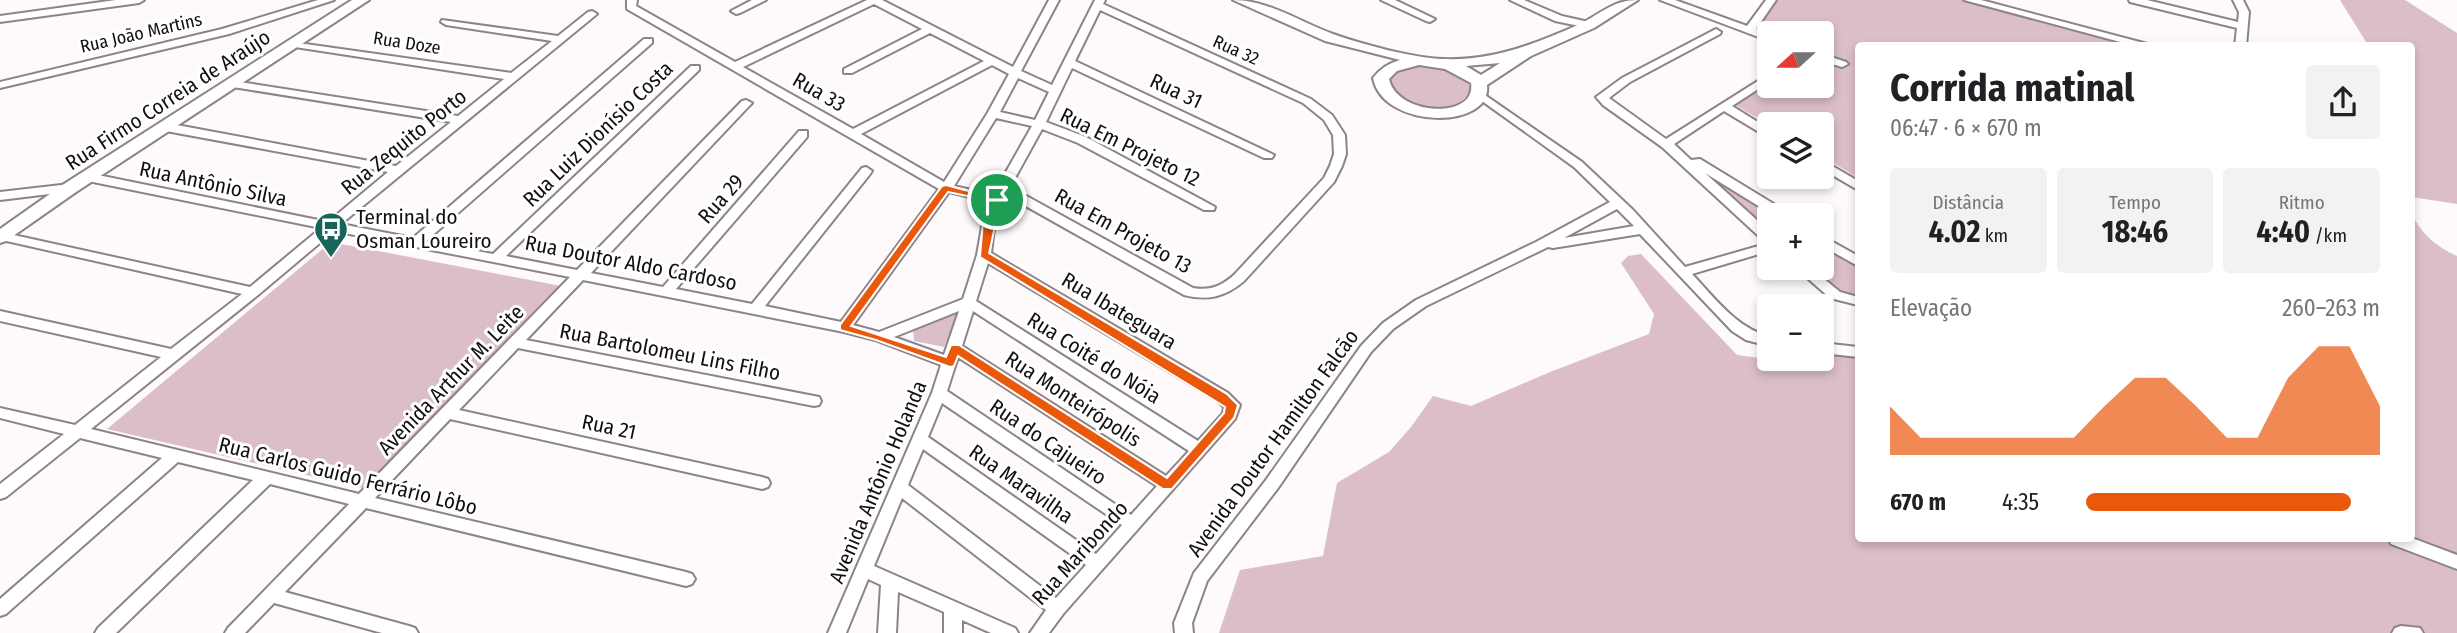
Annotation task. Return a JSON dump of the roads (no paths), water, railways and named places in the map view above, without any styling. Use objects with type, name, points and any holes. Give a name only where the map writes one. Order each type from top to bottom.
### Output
[{"type":"street","points":[[0,19],[139,0]]},
{"type":"street","name":"Rua João Martins","points":[[0,85],[225,32],[329,0]]},
{"type":"street","name":"Rua Firmo Correia de Araújo","points":[[1,236],[70,188],[361,0]]},
{"type":"street","points":[[736,11],[761,0]]},
{"type":"street","points":[[736,66],[875,0],[991,61],[1054,90]]},
{"type":"street","points":[[844,327],[946,188],[993,114],[1054,0]]},
{"type":"street","points":[[1240,0],[1330,38],[1369,61],[1382,77]]},
{"type":"street","points":[[1386,0],[1430,19]]},
{"type":"street","points":[[1515,0],[1559,19],[1589,25]]},
{"type":"street","points":[[1330,38],[1418,60],[1494,60],[1526,53],[1589,25],[1631,0]]},
{"type":"street","points":[[1665,0],[1757,33]]},
{"type":"street","points":[[1749,30],[1771,0]]},
{"type":"street","points":[[1969,0],[2136,42]]},
{"type":"street","points":[[2134,0],[2242,26]]},
{"type":"street","points":[[2238,0],[2244,12],[2240,42]]},
{"type":"street","name":"Rua 33","points":[[631,1],[631,7],[946,188],[999,194]]},
{"type":"street","name":"Avenida Antônio Holanda","points":[[837,633],[939,393],[984,255],[989,237],[989,221],[999,194],[1038,124],[1098,3]]},
{"type":"street","name":"Rua 32","points":[[1098,3],[1307,101],[1325,113],[1337,129],[1343,146],[1340,160],[1330,179],[1226,289]]},
{"type":"street","name":"Rua Zequito Porto","points":[[0,492],[253,292],[398,170],[592,14]]},
{"type":"street","points":[[1559,19],[1571,33]]},
{"type":"street","points":[[446,22],[559,39]]},
{"type":"street","points":[[848,71],[932,28]]},
{"type":"street","points":[[1716,32],[1626,80],[1602,97],[1666,144],[1762,203]]},
{"type":"street","points":[[416,243],[648,41]]},
{"type":"street","name":"Rua Doze","points":[[295,44],[514,77]]},
{"type":"street","points":[[1458,113],[1473,102],[1478,89],[1526,53]]},
{"type":"street","points":[[1418,60],[1395,65],[1382,77],[1380,85],[1384,94],[1407,109],[1440,113],[1501,113]]},
{"type":"street","points":[[853,134],[991,61]]},
{"type":"street","points":[[1834,61],[1842,64]]},
{"type":"street","name":"Rua 31","points":[[1068,62],[1268,155]]},
{"type":"street","points":[[1443,62],[1466,71],[1478,89],[1501,113],[1568,155],[1618,203],[1737,328],[1757,338]]},
{"type":"street","name":"Rua Luiz Dionísio Costa","points":[[497,257],[695,68]]},
{"type":"street","points":[[233,84],[462,120]]},
{"type":"street","points":[[1666,144],[1757,85]]},
{"type":"street","name":"Avenida Arthur M. Leite","points":[[234,633],[446,413],[518,343],[746,103]]},
{"type":"street","points":[[1723,107],[1757,127]]},
{"type":"street","name":"Rua Em Projeto 12","points":[[993,114],[1038,124],[1082,141],[1209,207]]},
{"type":"street","points":[[166,127],[398,170]]},
{"type":"street","name":"Rua 29","points":[[668,290],[803,134]]},
{"type":"street","points":[[1666,144],[1757,227]]},
{"type":"street","points":[[755,309],[866,171]]},
{"type":"street","points":[[1834,171],[1855,184]]},
{"type":"street","name":"Rua Antônio Silva","points":[[88,177],[331,228]]},
{"type":"street","points":[[0,196],[70,188]]},
{"type":"street","name":"Rua Em Projeto 13","points":[[999,194],[1189,292],[1201,296],[1226,289]]},
{"type":"street","name":"Avenida Doutor Hamilton Falcão","points":[[1184,633],[1183,623],[1200,578],[1272,484],[1366,349],[1388,326],[1421,303],[1541,246],[1618,203]]},
{"type":"street","name":"Rua Doutor Aldo Cardoso","points":[[331,228],[668,290],[844,327],[952,355]]},
{"type":"street","name":"Avenida Doutor Hamilton Falcão","points":[[1541,246],[1643,229]]},
{"type":"street","points":[[1,236],[253,292]]},
{"type":"street","points":[[1834,247],[1855,260]]},
{"type":"street","points":[[1682,272],[1757,250]]},
{"type":"street","name":"Rua Ibateguara","points":[[984,255],[1223,397],[1232,405]]},
{"type":"street","points":[[1817,280],[1835,295],[1855,300]]},
{"type":"street","points":[[880,337],[968,303]]},
{"type":"street","name":"Rua Coité do Nóia","points":[[968,303],[1198,449]]},
{"type":"street","points":[[0,316],[174,355]]},
{"type":"street","name":"Rua Bartolomeu Lins Filho","points":[[518,343],[814,401]]},
{"type":"street","points":[[1834,349],[1855,352]]},
{"type":"street","name":"Rua Monteirópolis","points":[[952,355],[1168,485]]},
{"type":"street","name":"Rua do Cajueiro","points":[[939,393],[1134,525]]},
{"type":"street","name":"Rua Maribondo","points":[[1039,633],[1057,609],[1230,415],[1232,405]]},
{"type":"street","name":"Rua Carlos Guido Ferrário Lôbo","points":[[0,413],[686,579]]},
{"type":"street","name":"Rua 21","points":[[446,413],[762,483]]},
{"type":"street","name":"Rua Maravilha","points":[[920,439],[1097,564]]},
{"type":"street","points":[[0,609],[174,456]]},
{"type":"street","points":[[104,633],[266,478]]},
{"type":"street","points":[[900,488],[1057,609]]},
{"type":"street","points":[[2405,542],[2457,562]]},
{"type":"street","points":[[865,570],[1009,633]]},
{"type":"street","points":[[887,633],[890,581]]},
{"type":"street","points":[[271,595],[409,633]]},
{"type":"street","points":[[953,607],[953,633]]},
{"type":"street","points":[[2401,633],[2414,633]]},
{"type":"place","name":"Terminal do Osman Loureiro","points":[[331,259]]}]
